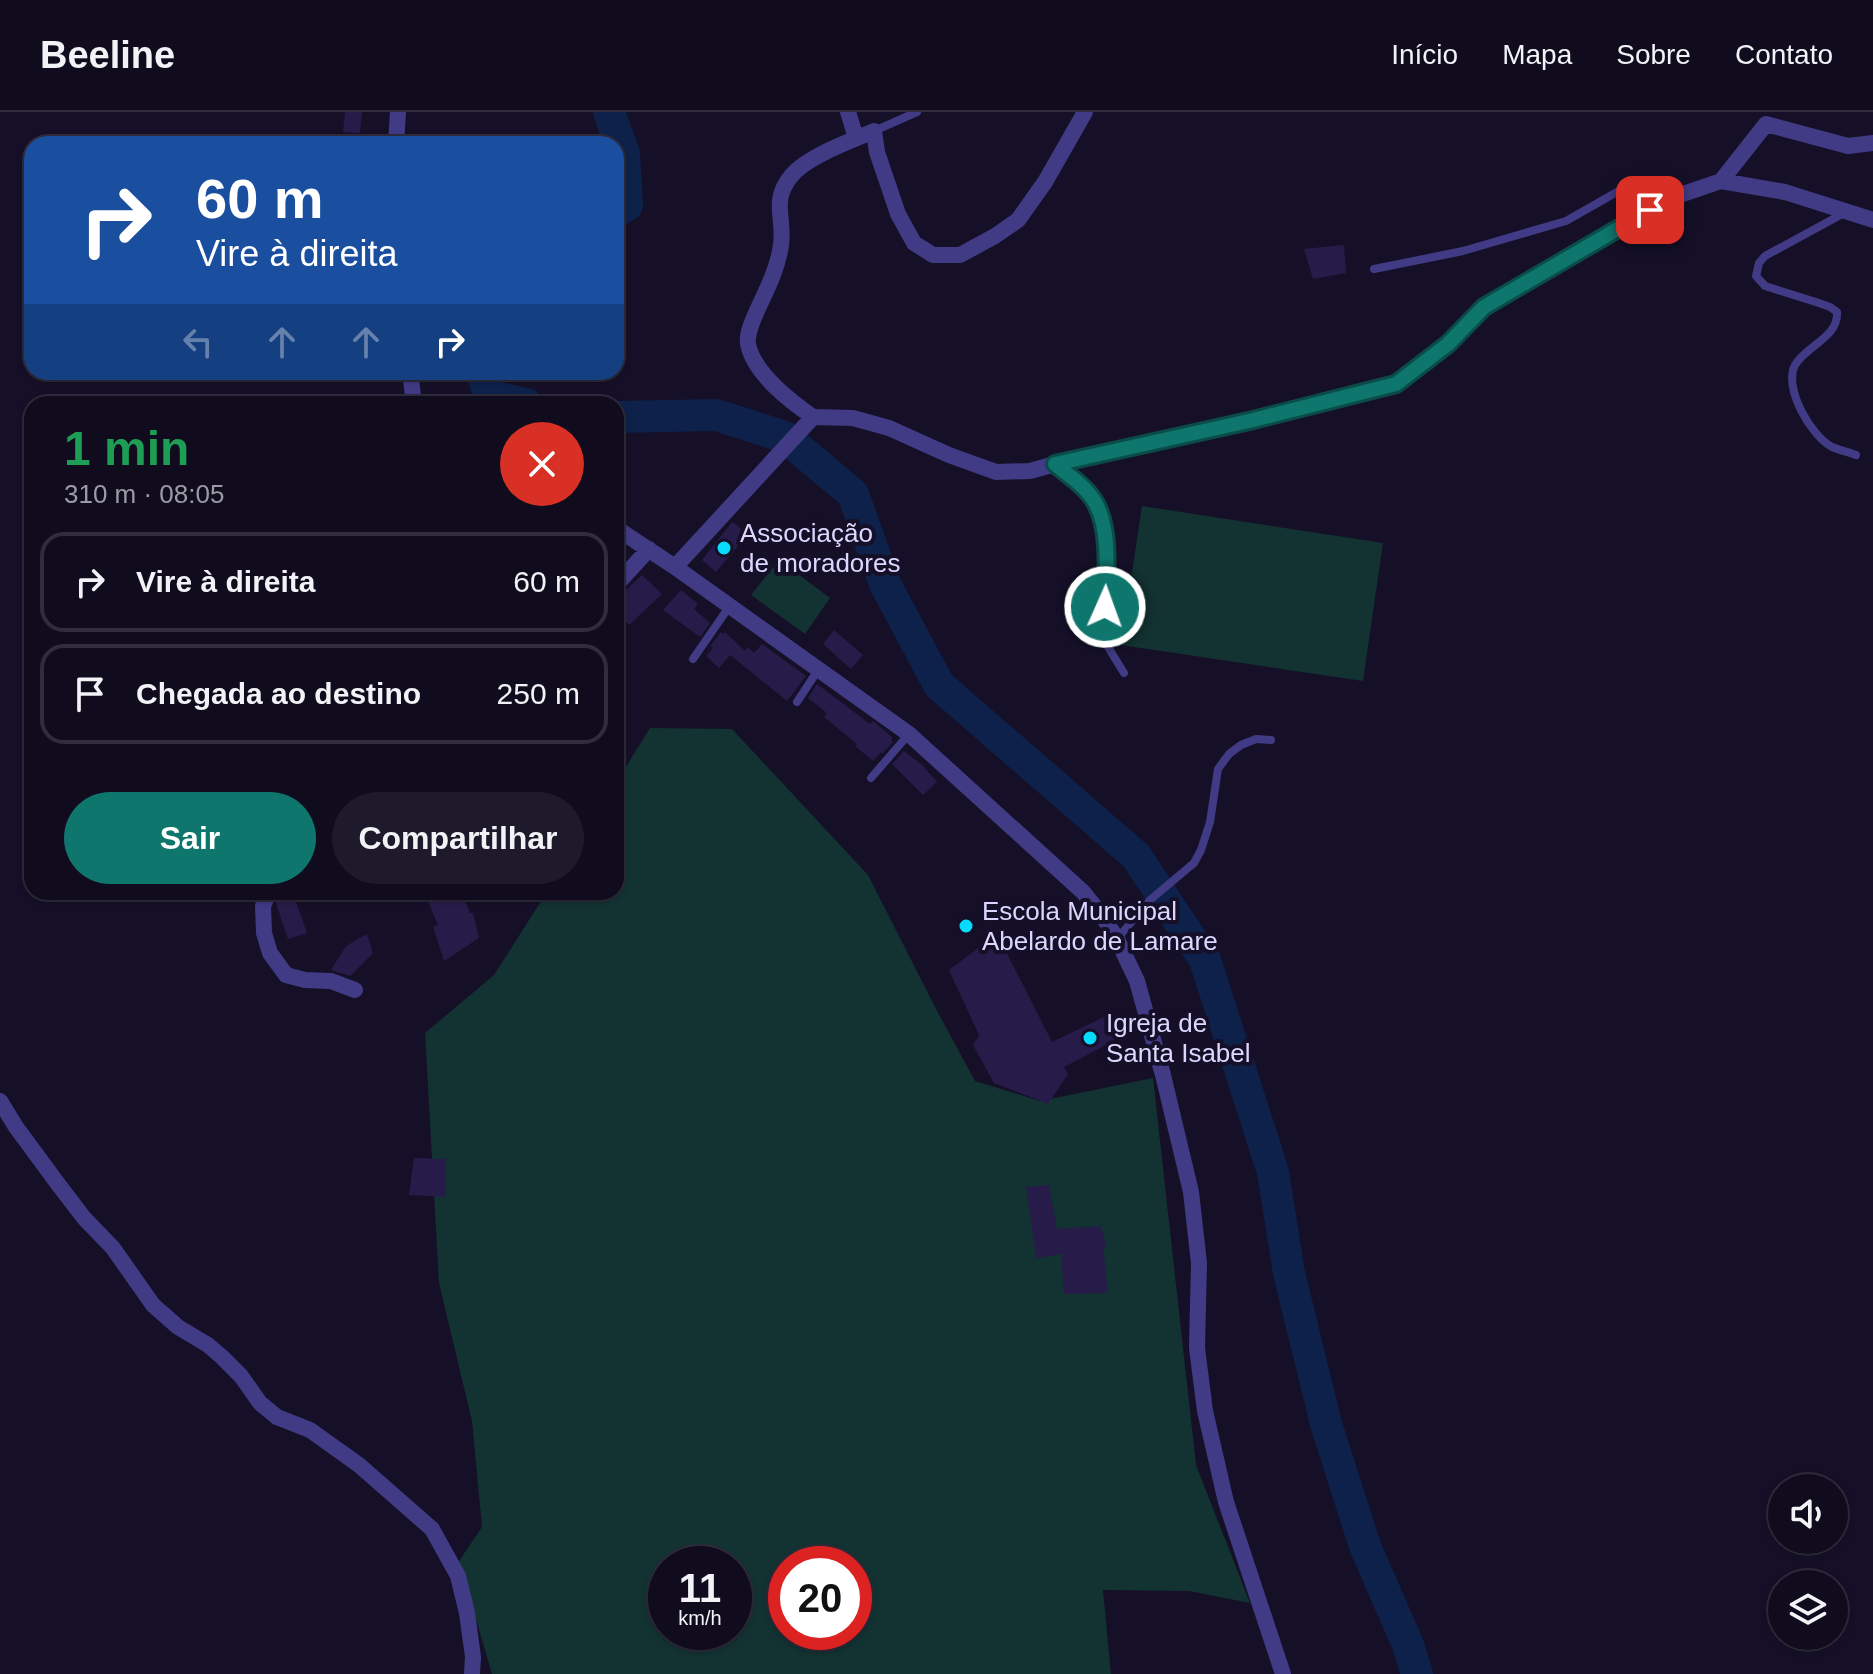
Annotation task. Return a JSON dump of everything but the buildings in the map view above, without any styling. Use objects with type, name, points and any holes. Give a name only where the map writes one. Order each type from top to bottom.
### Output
[{"type":"street","points":[[396,136],[398,112]]},
{"type":"street","points":[[848,112],[856,138]]},
{"type":"street","points":[[808,423],[756,363],[748,343],[752,323],[768,290],[781,244],[779,199],[791,176],[806,163],[874,131],[877,152],[898,214],[914,243],[933,255],[960,255],[1018,220],[1045,182],[1085,112]]},
{"type":"street","points":[[1721,181],[1768,118],[1848,146],[1873,143]]},
{"type":"street","points":[[675,567],[808,423],[853,418],[889,428],[996,472],[1030,471],[1396,384],[1448,344],[1484,307],[1674,197],[1721,181],[1785,192],[1873,220]]},
{"type":"street","points":[[624,533],[909,734],[1083,892],[1117,939],[1137,981],[1191,1192],[1199,1263],[1197,1348],[1208,1426],[1226,1502],[1283,1674]]},
{"type":"street","points":[[624,576],[649,549]]},
{"type":"street","points":[[266,900],[264,933],[270,953],[286,975],[305,980],[331,981],[355,990]]},
{"type":"street","points":[[0,1101],[75,1206],[113,1248],[153,1305],[178,1327],[222,1357],[241,1376],[260,1403],[277,1417],[310,1430],[359,1465],[432,1529],[458,1576],[467,1613],[472,1674]]},
{"type":"lane","points":[[874,131],[917,112]]},
{"type":"lane","points":[[1374,269],[1463,251],[1566,221],[1617,192],[1649,185],[1674,197]]},
{"type":"lane","points":[[1846,212],[1765,256],[1759,263],[1756,276],[1765,286],[1837,312],[1838,321],[1831,331],[1805,352],[1795,366],[1791,379],[1801,413],[1815,431],[1830,446],[1856,455]]},
{"type":"lane","points":[[1055,464],[1097,505],[1103,525],[1107,563],[1104,629],[1108,647],[1124,673]]},
{"type":"lane","points":[[693,659],[729,607]]},
{"type":"lane","points":[[797,702],[818,669]]},
{"type":"lane","points":[[871,778],[909,734]]},
{"type":"lane","points":[[1117,939],[1150,900],[1194,863],[1210,822],[1218,769],[1229,754],[1256,739],[1271,740]]},
{"type":"green space","points":[[1142,506],[1383,543],[1363,681],[1121,645]]},
{"type":"green space","points":[[779,560],[830,598],[805,634],[751,595]]},
{"type":"green space","points":[[650,728],[732,729],[868,875],[975,1081],[1040,1101],[1153,1078],[1196,1465],[1250,1603],[1189,1591],[1103,1590],[1111,1674],[492,1674],[459,1561],[482,1527],[472,1421],[439,1283],[425,1033],[494,975],[542,900],[624,900],[624,770]]},
{"type":"waterway","points":[[609,112],[618,136]]},
{"type":"waterway","points":[[624,154],[627,205],[624,207]]},
{"type":"waterway","points":[[484,380],[490,396]]},
{"type":"waterway","points":[[624,417],[716,415],[785,437],[853,494],[885,584],[939,685],[1136,856],[1205,960],[1273,1172],[1289,1273],[1326,1424],[1365,1546],[1408,1645],[1417,1674]]},
{"type":"place","name":"Associação de moradores","points":[[724,548]]},
{"type":"place","name":"Escola Municipal Abelardo de Lamare","points":[[966,926]]},
{"type":"place","name":"Igreja de Santa Isabel","points":[[1090,1038]]},
{"type":"route","points":[[1105,607],[1107,563],[1103,525],[1097,505],[1055,464],[1249,421],[1396,384],[1448,344],[1484,307],[1650,210]]}]
